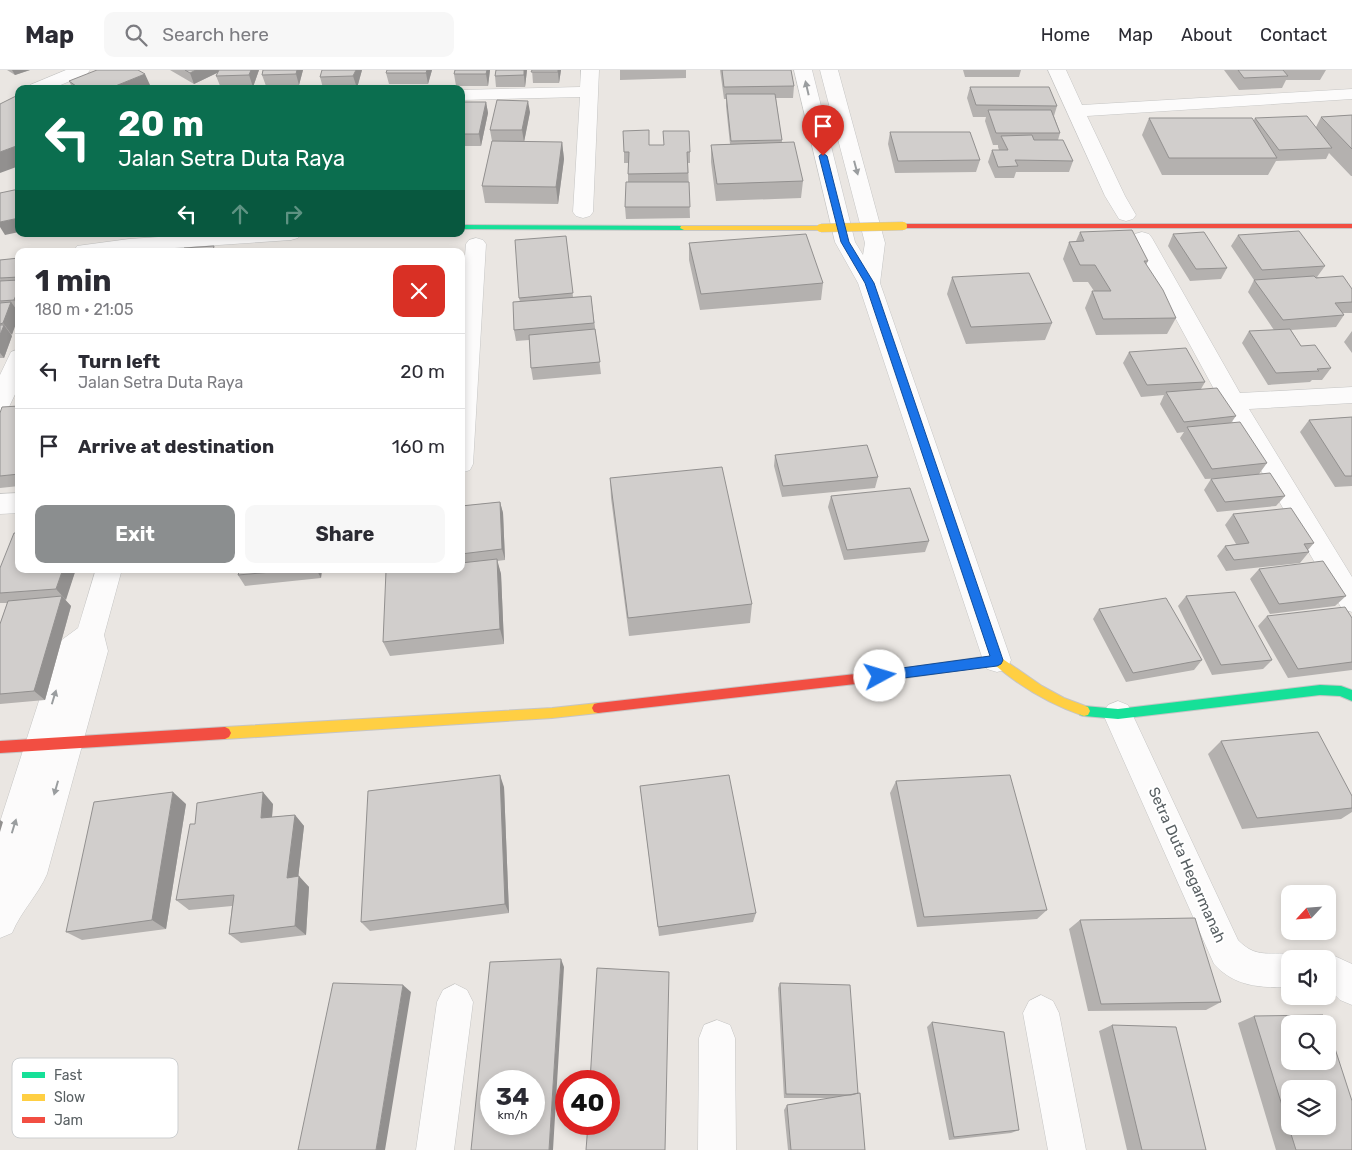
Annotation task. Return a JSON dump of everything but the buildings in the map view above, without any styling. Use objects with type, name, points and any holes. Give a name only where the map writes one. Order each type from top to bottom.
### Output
[{"type":"street","points":[[45,85],[81,70]]},
{"type":"street","points":[[583,212],[590,70]]},
{"type":"street","points":[[803,70],[845,242],[869,283],[997,660],[1022,681],[1052,699],[1085,711],[1118,714],[1320,690],[1340,691],[1352,696]]},
{"type":"street","points":[[830,70],[875,243],[869,283]]},
{"type":"street","points":[[1057,70],[1115,196],[1126,215]]},
{"type":"street","points":[[465,95],[589,92]]},
{"type":"street","points":[[1077,111],[1352,94]]},
{"type":"street","points":[[831,190],[862,191]]},
{"type":"street","points":[[465,227],[1352,226]]},
{"type":"street","points":[[106,248],[247,237]]},
{"type":"street","points":[[1142,238],[1233,402],[1352,601]]},
{"type":"street","points":[[465,405],[476,244]]},
{"type":"street","points":[[0,403],[15,367]]},
{"type":"street","points":[[1233,402],[1352,395]]},
{"type":"street","points":[[0,504],[15,503]]},
{"type":"street","points":[[0,873],[94,651],[90,634],[108,573]]},
{"type":"street","points":[[0,746],[552,713],[938,670],[997,660]]},
{"type":"street","name":"Setra Duta Hegarmanah","points":[[1118,714],[1226,952],[1235,963],[1249,970],[1281,970]]},
{"type":"street","points":[[1,908],[31,874],[54,742]]},
{"type":"street","points":[[1336,973],[1352,988]]},
{"type":"street","points":[[435,1150],[455,1002]]},
{"type":"street","points":[[1040,1013],[1067,1150]]},
{"type":"street","points":[[717,1038],[717,1150]]},
{"type":"traffic: fast","points":[[465,227],[684,228]]},
{"type":"traffic: fast","points":[[1084,711],[1118,714],[1320,690],[1341,691],[1352,696]]},
{"type":"traffic: slow","points":[[821,228],[903,226]]},
{"type":"traffic: slow","points":[[684,228],[821,228]]},
{"type":"traffic: slow","points":[[891,675],[997,660],[1038,690],[1060,702],[1084,711]]},
{"type":"traffic: slow","points":[[225,733],[552,713],[598,708]]},
{"type":"traffic: jam","points":[[903,226],[1352,226]]},
{"type":"traffic: jam","points":[[598,708],[891,675]]},
{"type":"traffic: jam","points":[[0,747],[225,733]]},
{"type":"route","points":[[823,156],[845,242],[869,283],[997,660],[938,670],[880,676]]}]
